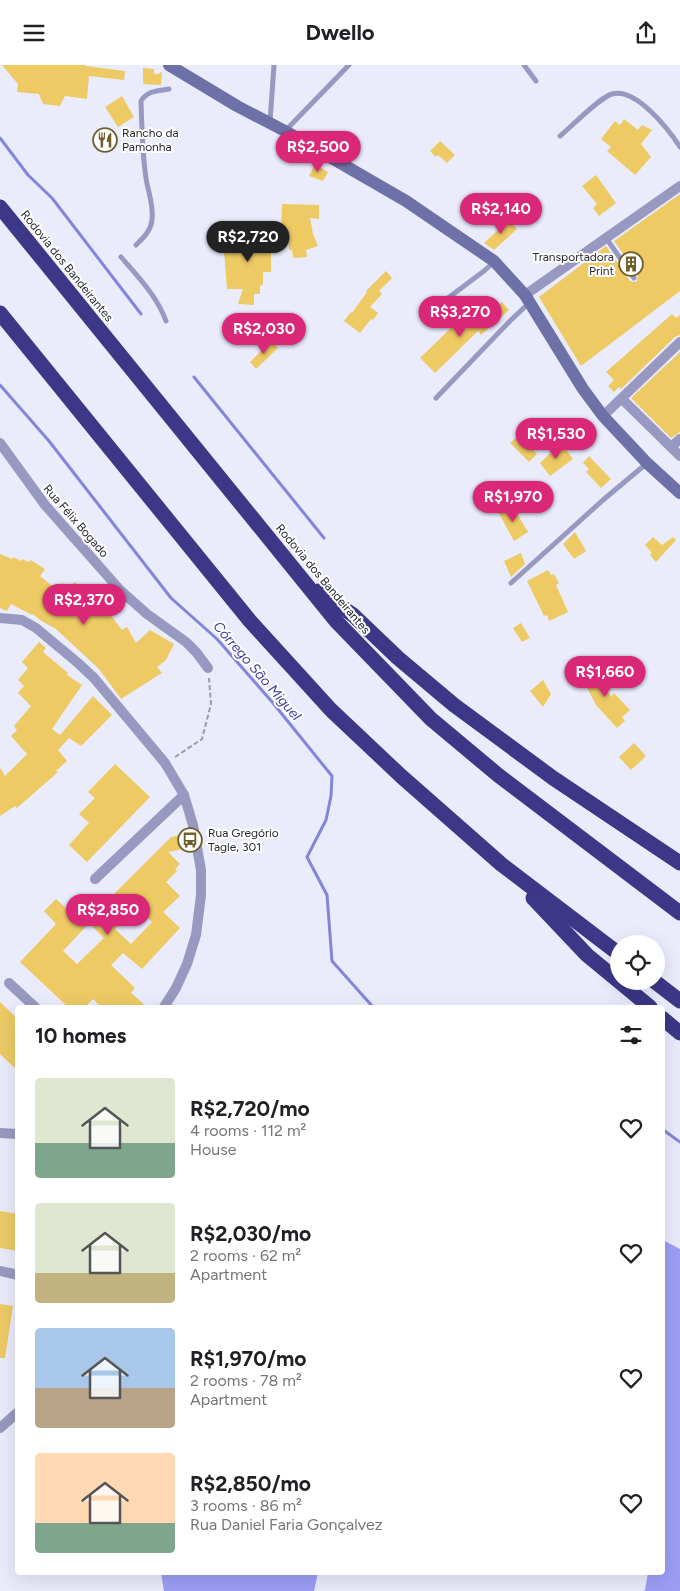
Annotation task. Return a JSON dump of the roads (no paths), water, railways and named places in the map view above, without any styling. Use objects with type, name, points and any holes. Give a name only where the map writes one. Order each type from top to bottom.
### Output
[{"type":"highway","name":"Rodovia dos Bandeirantes","points":[[0,207],[336,621],[432,719],[498,775],[680,913]]},
{"type":"highway","points":[[0,313],[244,613],[324,703],[401,776],[501,864],[610,947]]},
{"type":"highway","points":[[302,580],[353,615],[398,658],[454,705],[561,784],[680,863]]},
{"type":"highway","points":[[501,864],[587,955],[648,1005]]},
{"type":"highway","points":[[665,989],[680,1001]]},
{"type":"highway","points":[[665,1020],[680,1033]]},
{"type":"main road","points":[[169,65],[237,106],[286,131],[406,201],[494,261],[528,299],[583,389],[603,416],[647,463],[680,493]]},
{"type":"street","points":[[528,299],[606,238],[680,186]]},
{"type":"street","points":[[603,416],[680,342]]},
{"type":"street","points":[[622,399],[680,456]]},
{"type":"street","points":[[671,447],[680,439]]},
{"type":"street","name":"Rua Félix Bogado","points":[[0,443],[45,505],[120,591],[147,614],[186,642],[208,668]]},
{"type":"street","points":[[0,618],[22,620],[36,628],[94,678],[165,763],[184,795],[194,825],[201,870],[201,891],[196,935],[187,964],[176,988],[165,1005]]},
{"type":"street","points":[[95,879],[184,795]]},
{"type":"street","points":[[8,983],[33,1005]]},
{"type":"street","points":[[0,1133],[15,1134]]},
{"type":"street","points":[[0,1271],[15,1274]]},
{"type":"street","points":[[0,1428],[15,1416]]},
{"type":"lane","points":[[270,123],[274,65]]},
{"type":"lane","points":[[286,131],[348,65]]},
{"type":"lane","points":[[524,65],[536,81]]},
{"type":"lane","points":[[136,245],[147,234],[152,221],[152,205],[142,147],[141,101],[145,94],[152,91],[169,89]]},
{"type":"lane","points":[[560,136],[613,94],[623,95],[638,101],[654,115],[680,147]]},
{"type":"lane","points":[[606,238],[634,278]]},
{"type":"lane","points":[[121,257],[146,285],[162,309],[166,321]]},
{"type":"lane","points":[[444,301],[484,271],[494,261]]},
{"type":"lane","points":[[436,398],[510,321],[528,299]]},
{"type":"lane","points":[[511,583],[647,463]]},
{"type":"waterway","points":[[0,138],[28,175],[52,198],[141,314]]},
{"type":"waterway","points":[[194,377],[324,538]]},
{"type":"waterway","name":"Córrego São Miguel","points":[[0,385],[49,441],[171,598],[217,639],[273,703],[332,776],[331,796],[326,820],[307,857],[327,895],[332,961],[371,1005]]},
{"type":"waterway","name":"Córrego São Miguel","points":[[665,1131],[680,1142]]},
{"type":"place","name":"Rancho da Pamonha","points":[[105,140]]},
{"type":"place","name":"Transportadora Print","points":[[631,264]]},
{"type":"place","name":"Rua Gregório Tagle, 301","points":[[190,840]]}]
